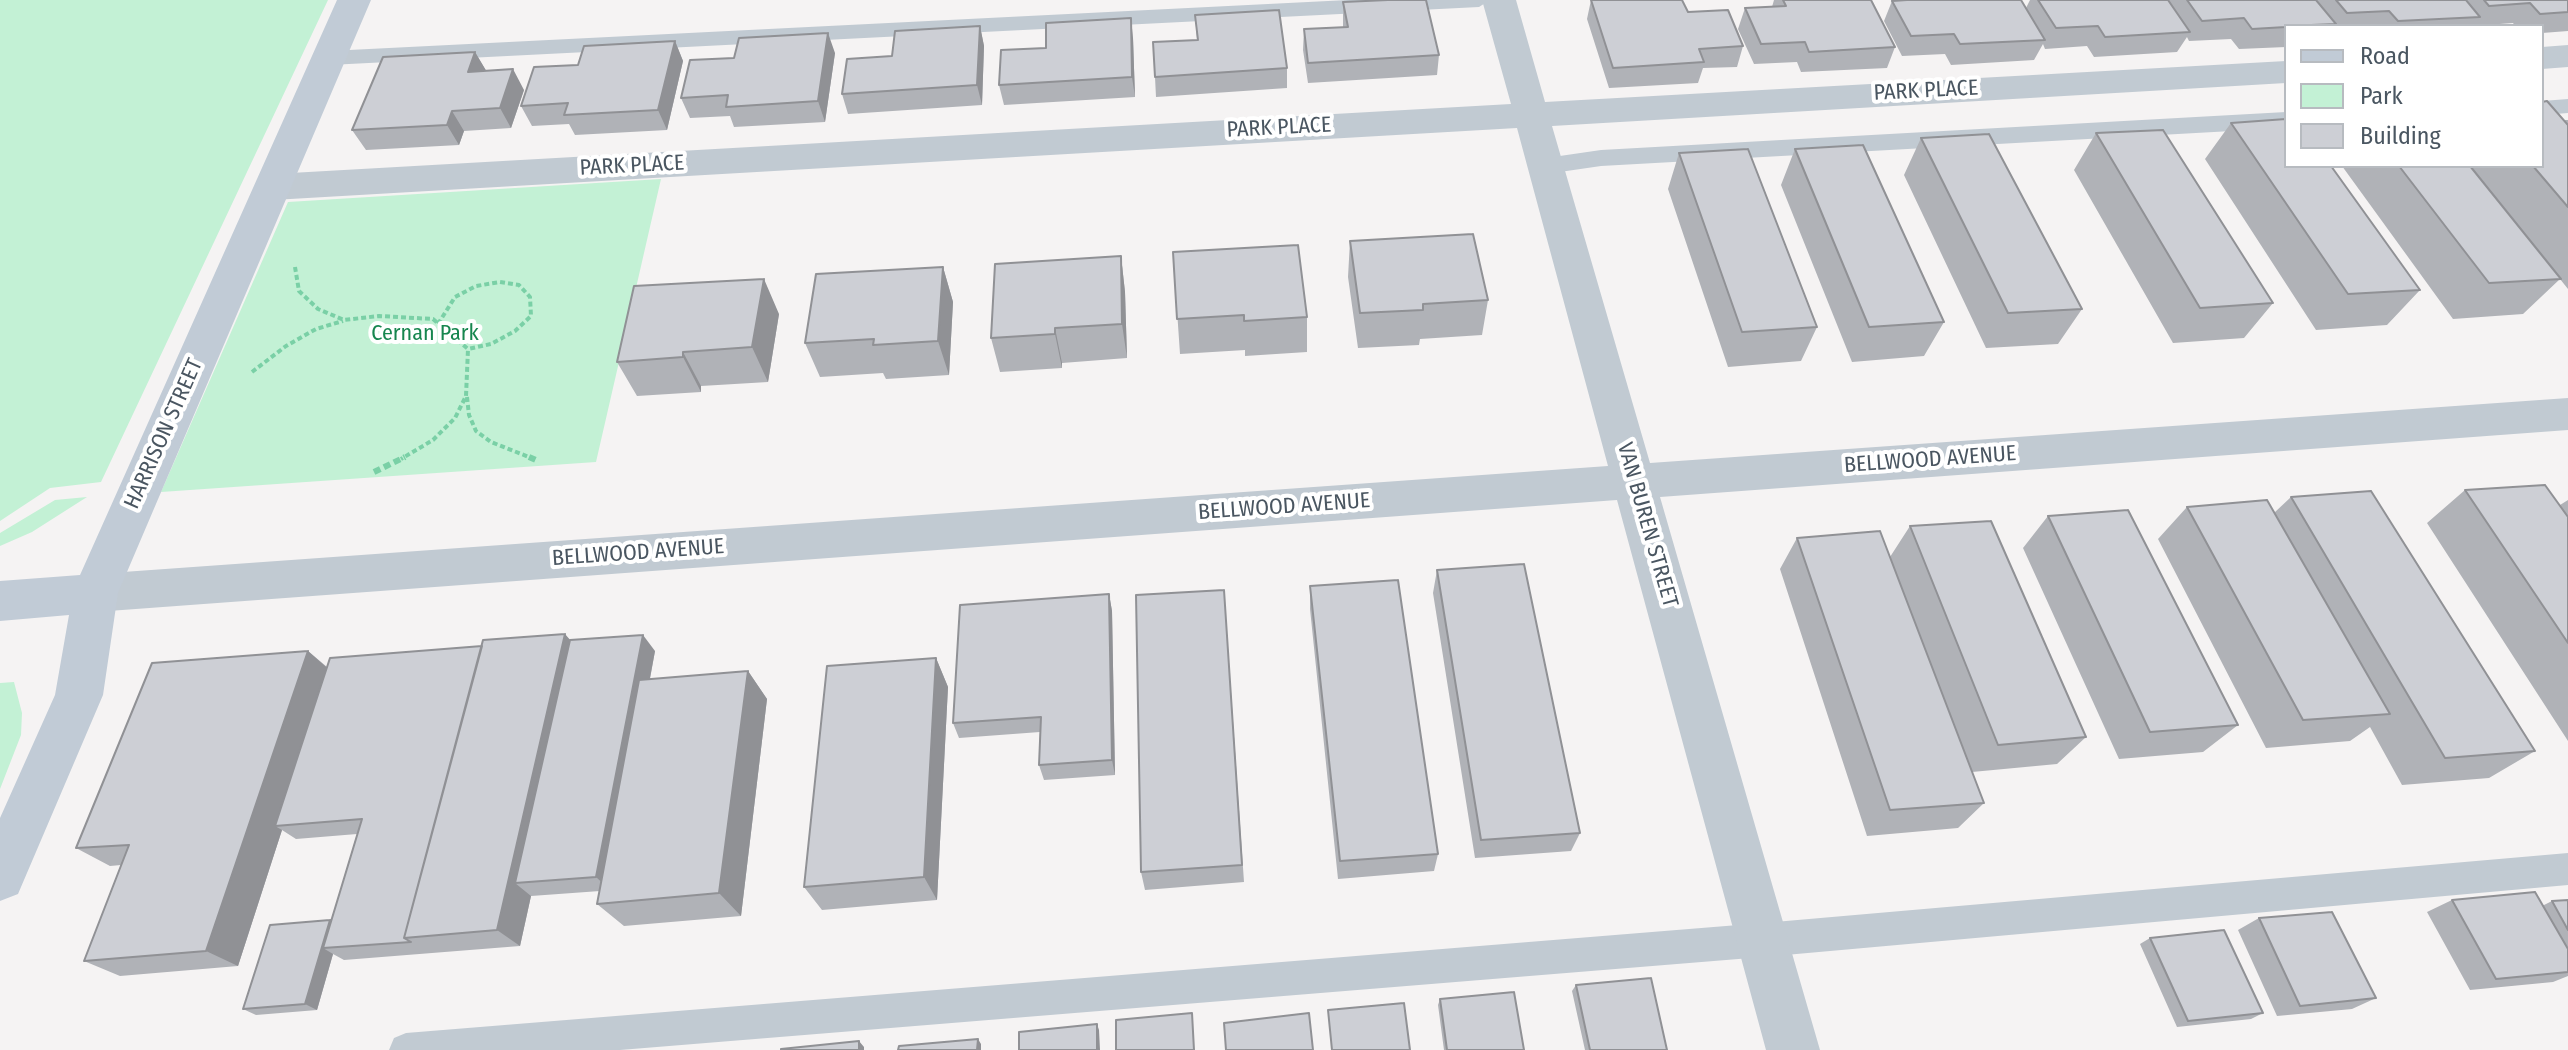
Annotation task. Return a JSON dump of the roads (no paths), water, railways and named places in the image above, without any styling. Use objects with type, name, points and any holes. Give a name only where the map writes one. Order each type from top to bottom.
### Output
[{"type":"street","name":"HARRISON STREET","points":[[0,876],[79,695],[95,593],[354,0]]},
{"type":"street","name":"VAN BUREN STREET","points":[[1499,0],[1793,1050]]},
{"type":"street","points":[[2544,58],[2568,56]]},
{"type":"street","name":"PARK PLACE","points":[[273,187],[2284,72]]},
{"type":"street","name":"BELLWOOD AVENUE","points":[[0,601],[2568,414]]},
{"type":"lane","points":[[329,58],[1479,0]]},
{"type":"lane","points":[[2544,108],[2568,106]]},
{"type":"lane","points":[[1546,166],[1662,154],[2284,120]]},
{"type":"lane","points":[[406,1050],[1763,940],[2568,869]]},
{"type":"park label","name":"Cernan Park","points":[[425,334]]}]
